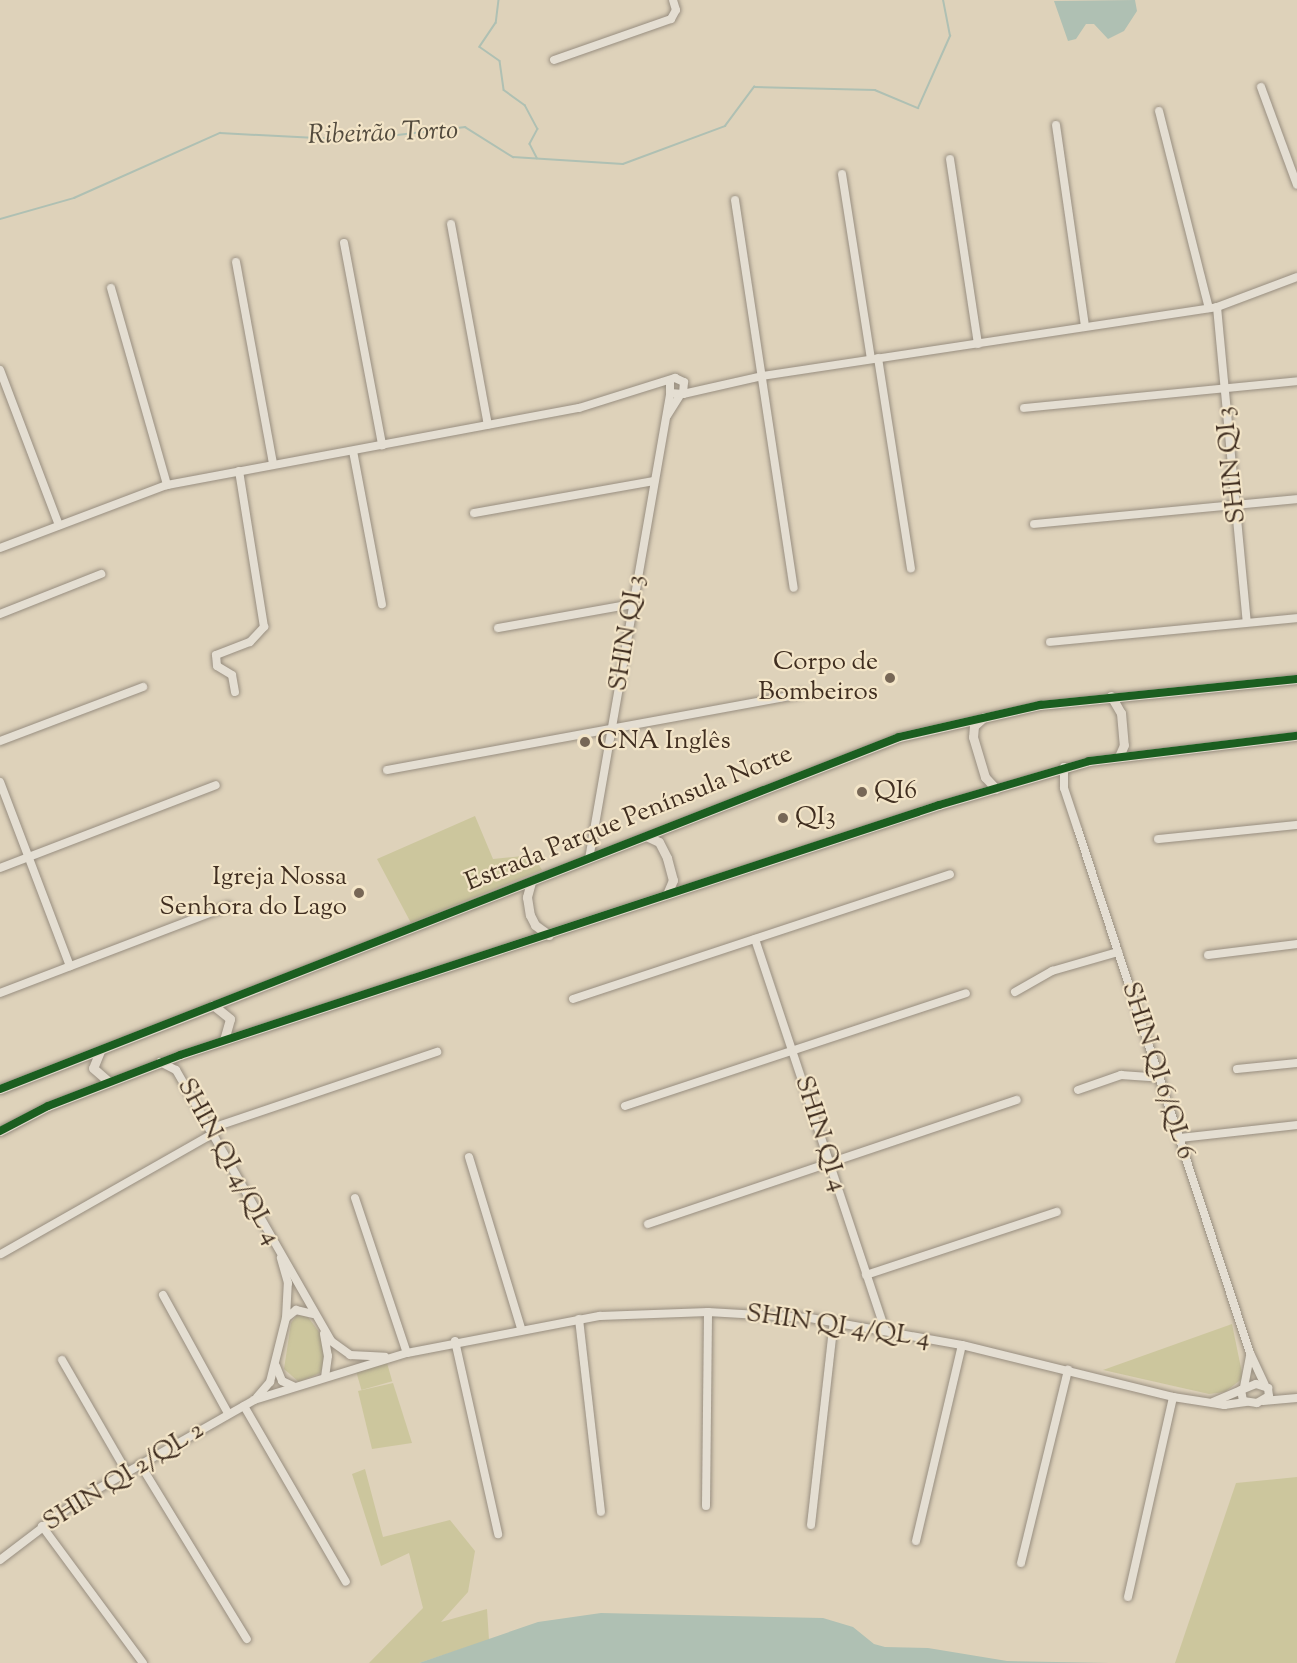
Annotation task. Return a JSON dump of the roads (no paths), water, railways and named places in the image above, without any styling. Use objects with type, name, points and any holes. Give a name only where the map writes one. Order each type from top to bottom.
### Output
[{"type":"main road","name":"Estrada Parque Península Norte","points":[[0,1089],[899,737],[985,715],[1111,696],[1297,679]]},
{"type":"main road","points":[[1111,696],[1118,704],[1122,724],[1124,745],[1119,756]]},
{"type":"main road","points":[[985,715],[974,726],[973,737],[985,777],[996,789]]},
{"type":"main road","points":[[0,1131],[108,1081],[180,1055],[549,935],[667,894],[1064,767],[1119,756],[1297,736]]},
{"type":"main road","points":[[646,836],[659,842],[667,858],[673,880],[667,894]]},
{"type":"main road","points":[[531,882],[527,897],[530,915],[535,925],[549,935]]},
{"type":"main road","points":[[213,1005],[230,1019],[225,1040]]},
{"type":"main road","points":[[100,1051],[93,1068],[108,1081]]},
{"type":"street","points":[[554,60],[671,19],[676,10],[673,0]]},
{"type":"street","points":[[1261,87],[1297,185]]},
{"type":"street","name":"SHIN QI 3","points":[[1159,111],[1213,308],[1238,505],[1247,622]]},
{"type":"street","points":[[1056,125],[1085,326]]},
{"type":"street","points":[[950,159],[978,344]]},
{"type":"street","points":[[842,174],[910,568]]},
{"type":"street","points":[[735,200],[794,588]]},
{"type":"street","points":[[451,224],[488,425]]},
{"type":"street","points":[[344,243],[382,445]]},
{"type":"street","points":[[236,262],[273,464]]},
{"type":"street","points":[[649,389],[682,395],[715,384],[762,376],[1213,308],[1297,277]]},
{"type":"street","points":[[111,288],[167,485]]},
{"type":"street","points":[[0,370],[59,525]]},
{"type":"street","points":[[0,548],[167,485],[488,425],[649,389],[678,378],[684,382],[715,384]]},
{"type":"street","points":[[1024,408],[1297,381]]},
{"type":"street","name":"SHIN QI 3","points":[[589,859],[664,427],[669,382]]},
{"type":"street","points":[[682,395],[684,382]]},
{"type":"street","name":"SHIN QI 3","points":[[664,427],[682,395]]},
{"type":"street","points":[[353,451],[382,604]]},
{"type":"street","points":[[235,692],[232,675],[215,663],[216,655],[250,642],[264,627],[239,471]]},
{"type":"street","points":[[474,513],[654,481]]},
{"type":"street","points":[[1034,524],[1297,499]]},
{"type":"street","points":[[0,614],[101,574]]},
{"type":"street","points":[[498,628],[633,604]]},
{"type":"street","points":[[1050,642],[1297,618]]},
{"type":"street","points":[[0,741],[143,687]]},
{"type":"street","points":[[387,770],[801,694]]},
{"type":"street","name":"SHIN QI 6/QL 6","points":[[1064,767],[1065,788],[1118,952],[1250,1353],[1268,1388]]},
{"type":"street","name":"SHIN QI 6/QL 6","points":[[1052,771],[1065,788]]},
{"type":"street","points":[[0,782],[70,966]]},
{"type":"street","points":[[0,868],[216,785]]},
{"type":"street","points":[[1158,839],[1297,825]]},
{"type":"street","points":[[594,839],[603,853]]},
{"type":"street","points":[[573,999],[950,874]]},
{"type":"street","points":[[0,993],[228,906]]},
{"type":"street","name":"SHIN QI 4","points":[[755,939],[885,1329]]},
{"type":"street","points":[[1208,955],[1297,944]]},
{"type":"street","points":[[1015,992],[1052,971],[1118,952]]},
{"type":"street","points":[[625,1106],[966,993]]},
{"type":"street","points":[[1,1254],[210,1131],[436,1052]]},
{"type":"street","name":"SHIN QI 4/QL 4","points":[[176,1070],[180,1055]]},
{"type":"street","name":"SHIN QI 4/QL 4","points":[[160,1062],[176,1070],[322,1330],[350,1355],[389,1358]]},
{"type":"street","points":[[1237,1069],[1297,1063]]},
{"type":"street","points":[[1078,1090],[1121,1075],[1160,1078]]},
{"type":"street","points":[[648,1224],[1017,1101]]},
{"type":"street","points":[[1180,1138],[1297,1125]]},
{"type":"street","points":[[469,1156],[521,1328]]},
{"type":"street","points":[[355,1198],[407,1353]]},
{"type":"street","points":[[866,1275],[1057,1212]]},
{"type":"street","name":"SHIN QI 4/QL 4","points":[[276,1362],[286,1318],[288,1283],[280,1254]]},
{"type":"street","points":[[163,1295],[228,1413]]},
{"type":"street","points":[[286,1318],[296,1310],[314,1314]]},
{"type":"street","points":[[706,1506],[708,1312]]},
{"type":"street","name":"SHIN QI 4/QL 4","points":[[295,1387],[407,1353],[521,1328],[579,1319],[708,1312],[834,1321],[885,1329],[962,1345],[1173,1396],[1212,1403],[1263,1401]]},
{"type":"street","points":[[579,1319],[601,1512]]},
{"type":"street","points":[[811,1525],[834,1321]]},
{"type":"street","points":[[322,1330],[328,1356],[325,1377]]},
{"type":"street","points":[[455,1341],[498,1534]]},
{"type":"street","points":[[916,1541],[962,1345]]},
{"type":"street","name":"SHIN QI 6/QL 6","points":[[1243,1389],[1250,1353]]},
{"type":"street","points":[[62,1360],[126,1471]]},
{"type":"street","points":[[276,1362],[279,1376],[295,1387]]},
{"type":"street","name":"SHIN QI 2/QL 2","points":[[0,1560],[42,1526],[126,1471],[254,1400],[268,1387],[276,1362]]},
{"type":"street","points":[[1021,1563],[1068,1370]]},
{"type":"street","name":"SHIN QI 2/QL 2","points":[[254,1400],[295,1387]]},
{"type":"street","points":[[1268,1388],[1263,1401],[1293,1399]]},
{"type":"street","points":[[1212,1403],[1243,1389],[1268,1388],[1293,1399]]},
{"type":"street","points":[[1243,1389],[1241,1398],[1246,1402]]},
{"type":"street","points":[[1128,1597],[1173,1396]]},
{"type":"street","points":[[244,1406],[346,1582]]},
{"type":"street","points":[[140,1464],[247,1639]]},
{"type":"street","points":[[42,1526],[143,1663]]},
{"type":"waterway","points":[[499,0],[496,23],[480,47],[500,61],[504,90],[525,105],[538,129],[530,144],[537,158]]},
{"type":"waterway","name":"Ribeirão Torto","points":[[0,219],[74,198],[220,133],[355,140],[465,127],[513,157],[623,164],[725,126],[754,87],[875,90],[918,108],[950,36],[943,0]]},
{"type":"place","name":"Corpo de Bombeiros","points":[[890,678]]},
{"type":"place","name":"CNA Inglês","points":[[585,742]]},
{"type":"place","name":"QI6","points":[[862,792]]},
{"type":"place","name":"QI3","points":[[783,818]]},
{"type":"place","name":"Igreja Nossa Senhora do Lago","points":[[359,893]]}]
